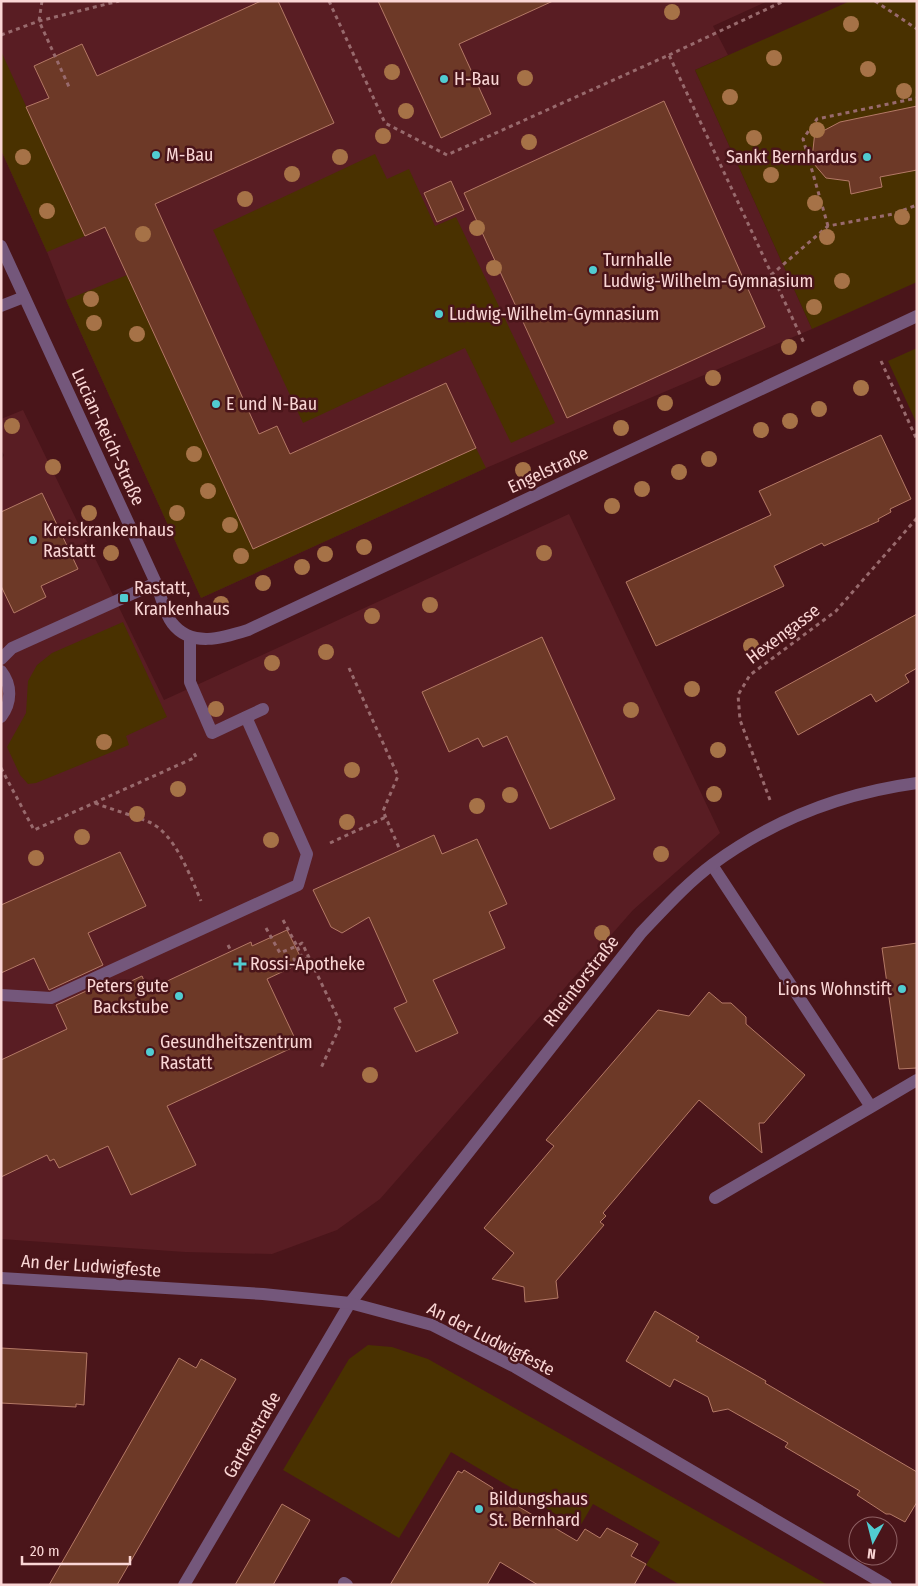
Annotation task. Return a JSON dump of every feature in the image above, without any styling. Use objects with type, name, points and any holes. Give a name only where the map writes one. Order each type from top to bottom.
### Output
[{"type":"street","name":"Lucian-Reich-Straße","points":[[1,246],[156,583],[171,622],[190,637]]},
{"type":"street","points":[[1,306],[24,297]]},
{"type":"street","name":"Engelstraße","points":[[190,637],[209,640],[227,637],[248,630],[917,316]]},
{"type":"street","points":[[1,659],[12,648],[156,583]]},
{"type":"street","points":[[190,637],[190,682],[212,733],[263,709]]},
{"type":"street","points":[[1,671],[8,682],[10,696],[1,716]]},
{"type":"street","points":[[1,995],[51,998],[298,885],[307,854],[246,717]]},
{"type":"street","name":"Rheintorstraße","points":[[350,1303],[641,933],[677,894],[712,865],[748,841],[812,809],[854,795],[917,783]]},
{"type":"street","points":[[712,865],[871,1106]]},
{"type":"street","points":[[716,1198],[917,1080]]},
{"type":"street","name":"An der Ludwigfeste","points":[[1,1278],[263,1294],[350,1303],[432,1326],[514,1367],[886,1585]]},
{"type":"street","name":"Gartenstraße","points":[[184,1585],[350,1303]]},
{"type":"path","points":[[42,1],[39,21],[70,89]]},
{"type":"path","points":[[1,35],[39,21],[119,1]]},
{"type":"path","points":[[329,1],[385,122],[447,155],[784,1]]},
{"type":"path","points":[[875,1],[917,29]]},
{"type":"path","points":[[669,55],[813,364]]},
{"type":"path","points":[[828,226],[803,139],[817,119],[917,98]]},
{"type":"path","points":[[772,275],[828,226],[893,214],[917,205]]},
{"type":"path","points":[[870,338],[917,440]]},
{"type":"path","name":"Hexengasse","points":[[780,824],[740,720],[738,695],[750,675],[836,611],[917,518]]},
{"type":"path","points":[[349,668],[398,776],[383,811],[400,850]]},
{"type":"path","points":[[1,768],[34,830],[196,757],[192,748]]},
{"type":"path","points":[[94,803],[151,823],[168,838],[182,860],[212,924]]},
{"type":"path","points":[[343,837],[386,817]]},
{"type":"path","points":[[271,897],[301,955],[294,958],[296,963],[308,957]]},
{"type":"path","points":[[259,932],[267,928],[280,952],[302,943],[341,1024],[322,1068]]},
{"type":"path","points":[[220,949],[236,942]]},
{"type":"path","points":[[228,945],[231,951]]},
{"type":"shaded area","name":"Ludwig-Wilhelm-Gymnasium","points":[[1,1],[768,1],[713,26],[728,55],[695,70],[812,329],[486,468],[201,598],[66,300],[47,252],[1,150]]},
{"type":"shaded area","points":[[850,1],[917,1],[917,282],[812,329],[695,70]]},
{"type":"shaded area","points":[[1,51],[85,236],[47,252],[1,150]]},
{"type":"shaded area","points":[[375,154],[387,179],[409,169],[435,226],[456,217],[555,423],[511,443],[465,348],[303,423],[213,230]]},
{"type":"shaded area","points":[[127,275],[253,549],[476,448],[486,468],[201,598],[66,300]]},
{"type":"shaded area","points":[[917,348],[917,424],[888,361]]},
{"type":"shaded area","points":[[23,410],[164,700],[569,514],[720,833],[633,910],[380,1199],[337,1230],[272,1254],[185,1252],[1,1239],[1,461],[4,455],[1,450],[1,419]]},
{"type":"shaded area","points":[[123,622],[167,717],[126,736],[129,745],[36,783],[28,784],[20,775],[7,747],[26,713],[28,681],[37,665],[52,653]]},
{"type":"shaded area","points":[[368,1345],[392,1347],[428,1359],[828,1585],[680,1585],[646,1565],[660,1542],[593,1504],[579,1528],[451,1452],[399,1538],[283,1470],[349,1359]]},
{"type":"building","points":[[261,1],[278,1],[334,123],[155,204],[259,434],[277,426],[290,454],[446,383],[476,448],[253,549],[105,227],[85,236],[26,107],[49,98],[34,66],[82,44],[97,76]]},
{"type":"building","name":"H-Bau","points":[[378,1],[553,1],[459,44],[491,114],[441,138]]},
{"type":"building","name":"Turnhalle Ludwig-Wilhelm-Gymnasium","points":[[664,101],[765,327],[567,418],[464,193]]},
{"type":"building","name":"Sankt Bernhardus","points":[[917,106],[917,170],[880,177],[882,187],[851,194],[849,181],[826,178],[814,164],[812,159],[815,131],[823,131],[840,122]]},
{"type":"building","points":[[451,181],[464,210],[437,222],[424,193]]},
{"type":"building","points":[[881,435],[911,499],[890,509],[891,512],[878,519],[879,521],[824,546],[822,543],[774,566],[784,586],[656,646],[626,582],[771,515],[759,491]]},
{"type":"building","name":"Kreiskrankenhaus Rastatt","points":[[42,493],[78,569],[41,586],[46,597],[14,613],[1,586],[1,512]]},
{"type":"building","points":[[917,614],[917,668],[905,675],[909,682],[876,702],[871,694],[798,735],[775,692]]},
{"type":"building","points":[[542,637],[615,799],[550,829],[507,736],[483,747],[478,738],[449,752],[422,692]]},
{"type":"building","points":[[434,835],[442,854],[477,839],[507,904],[489,912],[505,948],[433,980],[458,1033],[416,1052],[394,1008],[407,1002],[369,917],[342,933],[331,927],[313,890]]},
{"type":"building","points":[[120,852],[146,906],[88,933],[103,965],[49,990],[34,958],[1,973],[1,905]]},
{"type":"building","name":"Gesundheitszentrum Rastatt","points":[[287,930],[303,962],[267,979],[298,1045],[167,1106],[196,1165],[131,1195],[108,1146],[59,1168],[54,1159],[50,1161],[47,1155],[1,1177],[1,1060],[67,1029],[56,1005],[110,980],[114,989],[142,976],[148,990],[251,942],[252,946]]},
{"type":"building","name":"Lions Wohnstift","points":[[917,943],[917,1068],[899,1069],[882,948]]},
{"type":"building","points":[[709,992],[722,1003],[731,1003],[746,1017],[746,1024],[805,1075],[764,1123],[759,1123],[762,1153],[699,1100],[603,1213],[606,1216],[600,1222],[604,1225],[556,1281],[558,1298],[525,1302],[524,1287],[492,1279],[514,1253],[484,1228],[554,1146],[546,1140],[658,1010],[689,1016]]},
{"type":"building","points":[[655,1311],[699,1337],[696,1341],[917,1472],[917,1502],[905,1522],[898,1518],[898,1516],[886,1514],[857,1495],[860,1491],[785,1447],[788,1443],[728,1409],[713,1412],[708,1397],[674,1379],[670,1387],[626,1361]]},
{"type":"building","points":[[1,1348],[87,1353],[84,1405],[76,1404],[76,1407],[1,1403]]},
{"type":"building","points":[[179,1358],[196,1368],[201,1359],[236,1379],[117,1585],[49,1585]]},
{"type":"building","name":"Bildungshaus St. Bernhard","points":[[464,1470],[493,1488],[492,1491],[577,1541],[585,1529],[600,1538],[607,1528],[638,1544],[631,1556],[646,1564],[634,1585],[538,1585],[500,1562],[487,1585],[390,1585],[458,1471],[462,1473]]},
{"type":"building","points":[[282,1504],[310,1520],[273,1585],[235,1585]]},
{"type":"place","name":"H-Bau","points":[[444,79]]},
{"type":"place","name":"M-Bau","points":[[156,155]]},
{"type":"place","name":"Sankt Bernhardus","points":[[867,157]]},
{"type":"place","name":"Turnhalle Ludwig-Wilhelm-Gymnasium","points":[[593,270]]},
{"type":"place","name":"Ludwig-Wilhelm-Gymnasium","points":[[439,314]]},
{"type":"place","name":"E und N-Bau","points":[[216,404]]},
{"type":"place","name":"Kreiskrankenhaus Rastatt","points":[[33,540]]},
{"type":"place","name":"Rastatt, Krankenhaus","points":[[124,598]]},
{"type":"place","name":"Rossi-Apotheke","points":[[240,964]]},
{"type":"place","name":"Lions Wohnstift","points":[[902,989]]},
{"type":"place","name":"Peters gute Backstube","points":[[179,996]]},
{"type":"place","name":"Gesundheitszentrum Rastatt","points":[[150,1052]]},
{"type":"place","name":"Bildungshaus St. Bernhard","points":[[479,1509]]}]
